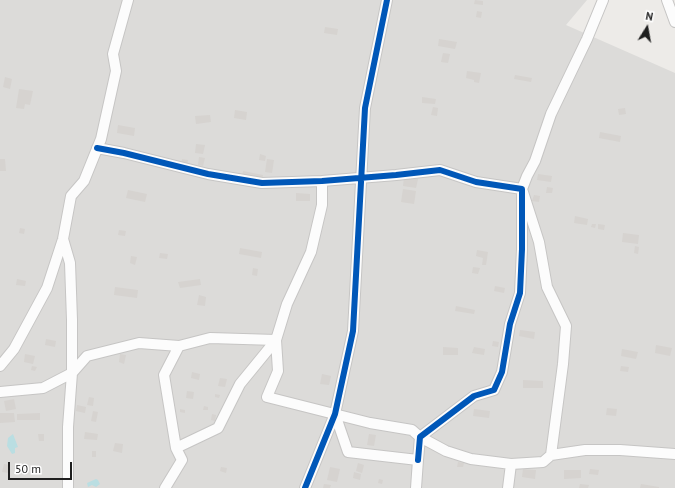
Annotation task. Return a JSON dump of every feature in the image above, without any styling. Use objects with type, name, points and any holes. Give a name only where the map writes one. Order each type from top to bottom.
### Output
[{"type":"street","points":[[0,366],[14,349],[47,288],[63,239],[71,196],[84,181],[101,139],[116,71],[113,54],[128,0]]},
{"type":"street","points":[[305,488],[335,414],[353,331],[365,108],[387,0]]},
{"type":"street","points":[[416,488],[420,437],[474,396],[494,390],[502,372],[510,324],[520,293],[522,189],[535,161],[551,114],[587,39],[603,0]]},
{"type":"street","points":[[667,0],[675,22]]},
{"type":"street","points":[[97,148],[124,153],[208,174],[262,183],[322,181],[440,170],[476,182],[522,189]]},
{"type":"street","points":[[322,181],[322,205],[311,252],[287,304],[276,340],[278,371],[267,397],[370,423],[412,430],[420,437],[446,450],[471,459],[511,464],[543,462],[551,455],[586,450],[620,450],[675,454]]},
{"type":"street","points":[[522,189],[539,242],[547,287],[566,326],[562,372],[551,455]]},
{"type":"street","points":[[63,239],[70,263],[72,320],[72,373],[68,427],[68,488]]},
{"type":"street","points":[[0,392],[43,388],[72,373],[87,356],[139,343],[179,346],[210,338],[276,340]]},
{"type":"street","points":[[176,448],[218,428],[240,384],[276,340]]},
{"type":"street","points":[[165,488],[182,460],[176,448],[164,375],[179,346]]},
{"type":"street","points":[[335,414],[348,452],[418,460]]},
{"type":"street","points":[[508,488],[511,464]]},
{"type":"shaded area","points":[[0,0],[587,0],[566,25],[675,73],[675,488],[0,488]]},
{"type":"water","points":[[13,434],[18,447],[15,448],[15,453],[12,454],[7,446],[8,438]]},
{"type":"water","points":[[96,479],[100,484],[96,487],[92,485],[88,487],[87,483]]},
{"type":"building","points":[[475,0],[483,1],[483,5],[474,4]]},
{"type":"building","points":[[477,11],[482,12],[481,18],[476,17]]},
{"type":"building","points":[[325,27],[338,29],[337,35],[324,33]]},
{"type":"building","points":[[439,39],[457,42],[455,49],[438,46]]},
{"type":"building","points":[[443,53],[450,54],[448,63],[441,62]]},
{"type":"building","points":[[467,71],[481,73],[479,83],[466,78]]},
{"type":"building","points":[[515,75],[532,78],[531,82],[514,79]]},
{"type":"building","points":[[5,77],[12,79],[10,89],[3,87]]},
{"type":"building","points":[[19,89],[33,91],[30,105],[25,104],[24,109],[16,108]]},
{"type":"building","points":[[422,97],[436,99],[435,104],[422,103]]},
{"type":"building","points":[[433,107],[438,108],[437,116],[431,115]]},
{"type":"building","points":[[625,108],[626,114],[619,115],[618,109]]},
{"type":"building","points":[[235,110],[247,112],[246,120],[234,118]]},
{"type":"building","points":[[210,115],[211,122],[196,124],[195,116]]},
{"type":"building","points":[[118,125],[135,128],[134,136],[117,133]]},
{"type":"building","points":[[600,132],[621,136],[620,142],[599,138]]},
{"type":"building","points":[[196,144],[205,145],[203,154],[195,153]]},
{"type":"building","points":[[260,154],[266,156],[265,161],[259,160]]},
{"type":"building","points":[[199,157],[205,158],[203,166],[198,165]]},
{"type":"building","points":[[0,159],[5,159],[6,171],[0,171]]},
{"type":"building","points":[[182,159],[188,160],[187,167],[181,167]]},
{"type":"building","points":[[267,159],[274,160],[272,173],[265,172]]},
{"type":"building","points":[[243,171],[263,175],[262,182],[242,179]]},
{"type":"building","points":[[538,174],[552,176],[551,182],[537,180]]},
{"type":"building","points":[[404,177],[418,179],[416,188],[403,186]]},
{"type":"building","points":[[547,187],[553,188],[552,193],[546,193]]},
{"type":"building","points":[[403,189],[416,191],[414,204],[401,202]]},
{"type":"building","points":[[128,190],[147,194],[145,202],[126,198]]},
{"type":"building","points":[[296,193],[310,194],[310,201],[296,201]]},
{"type":"building","points":[[534,195],[540,196],[539,202],[532,201]]},
{"type":"building","points":[[575,216],[588,219],[587,225],[574,223]]},
{"type":"building","points":[[592,224],[596,224],[595,228],[591,227]]},
{"type":"building","points":[[598,224],[605,225],[604,230],[598,229]]},
{"type":"building","points":[[20,228],[25,229],[24,234],[19,233]]},
{"type":"building","points":[[119,230],[126,231],[125,236],[118,235]]},
{"type":"building","points":[[623,233],[639,235],[638,244],[622,242]]},
{"type":"building","points":[[635,246],[639,247],[638,254],[634,253]]},
{"type":"building","points":[[240,248],[262,252],[261,258],[239,254]]},
{"type":"building","points":[[477,250],[488,252],[486,265],[482,265],[483,258],[476,256]]},
{"type":"building","points":[[160,253],[168,254],[167,259],[159,258]]},
{"type":"building","points":[[131,256],[137,257],[135,265],[130,263]]},
{"type":"building","points":[[473,267],[480,268],[478,274],[472,273]]},
{"type":"building","points":[[253,268],[258,269],[257,276],[252,275]]},
{"type":"building","points":[[17,279],[26,281],[25,286],[16,285]]},
{"type":"building","points":[[200,279],[201,285],[180,288],[178,282]]},
{"type":"building","points":[[495,286],[505,288],[504,293],[494,291]]},
{"type":"building","points":[[115,287],[138,290],[137,298],[114,295]]},
{"type":"building","points":[[199,295],[206,297],[205,306],[197,305]]},
{"type":"building","points":[[456,306],[475,310],[474,314],[455,311]]},
{"type":"building","points":[[520,330],[535,332],[534,339],[519,336]]},
{"type":"building","points":[[46,339],[56,341],[55,347],[45,345]]},
{"type":"building","points":[[493,341],[499,342],[498,347],[492,346]]},
{"type":"building","points":[[656,345],[672,348],[670,356],[655,353]]},
{"type":"building","points":[[443,347],[458,348],[458,355],[443,355]]},
{"type":"building","points":[[474,347],[485,349],[484,355],[472,353]]},
{"type":"building","points":[[622,349],[638,352],[636,359],[621,356]]},
{"type":"building","points":[[25,354],[35,356],[33,364],[24,362]]},
{"type":"building","points":[[120,354],[126,355],[124,364],[119,362]]},
{"type":"building","points":[[32,366],[37,367],[35,371],[31,370]]},
{"type":"building","points":[[621,366],[629,367],[628,372],[620,371]]},
{"type":"building","points":[[192,372],[200,374],[199,380],[191,378]]},
{"type":"building","points":[[322,374],[331,376],[329,385],[320,384]]},
{"type":"building","points":[[220,378],[227,379],[225,387],[218,386]]},
{"type":"building","points":[[523,380],[543,381],[543,388],[523,388]]},
{"type":"building","points":[[187,391],[194,392],[193,399],[186,398]]},
{"type":"building","points":[[215,394],[220,395],[219,398],[215,397]]},
{"type":"building","points":[[89,397],[94,398],[93,406],[87,405]]},
{"type":"building","points":[[14,399],[16,409],[6,411],[4,401]]},
{"type":"building","points":[[77,405],[86,407],[85,413],[76,411]]},
{"type":"building","points":[[204,406],[208,407],[208,410],[203,410]]},
{"type":"building","points":[[607,408],[617,409],[616,416],[606,415]]},
{"type":"building","points":[[180,409],[185,410],[185,413],[180,412]]},
{"type":"building","points":[[474,409],[490,411],[489,418],[473,416]]},
{"type":"building","points":[[93,411],[98,412],[96,422],[91,421]]},
{"type":"building","points":[[0,413],[14,413],[15,422],[0,423]]},
{"type":"building","points":[[40,413],[40,420],[17,420],[17,414]]},
{"type":"building","points":[[212,414],[216,415],[215,421],[211,420]]},
{"type":"building","points":[[85,432],[98,434],[97,440],[84,439]]},
{"type":"building","points":[[38,434],[44,434],[44,441],[39,441]]},
{"type":"building","points":[[369,434],[376,435],[374,446],[367,445]]},
{"type":"building","points":[[115,443],[123,444],[122,453],[113,451]]},
{"type":"building","points":[[92,451],[96,451],[96,457],[92,457]]},
{"type":"building","points":[[458,462],[464,463],[463,467],[457,467]]},
{"type":"building","points":[[358,463],[364,465],[362,473],[356,471]]},
{"type":"building","points":[[4,464],[10,465],[9,473],[2,472]]},
{"type":"building","points":[[221,467],[227,468],[226,473],[220,471]]},
{"type":"building","points":[[330,467],[340,469],[337,482],[327,480]]},
{"type":"building","points":[[523,469],[536,470],[535,479],[522,477]]},
{"type":"building","points":[[590,469],[599,470],[598,475],[589,474]]},
{"type":"building","points":[[564,470],[581,470],[581,478],[564,479]]},
{"type":"building","points":[[354,472],[361,474],[360,480],[353,478]]},
{"type":"building","points":[[379,479],[383,480],[382,484],[378,483]]},
{"type":"building","points":[[324,484],[331,485],[330,488],[323,488]]},
{"type":"building","points":[[580,484],[589,485],[588,488],[579,488]]},
{"type":"building","points":[[641,484],[659,487],[659,488],[640,488]]},
{"type":"cycle path","points":[[305,488],[335,414],[353,331],[365,108],[387,0]]},
{"type":"cycle path","points":[[97,148],[124,153],[208,174],[262,183],[322,181],[440,170],[476,182],[522,189],[520,293],[510,324],[502,372],[494,390],[474,396],[420,437],[418,460]]}]
